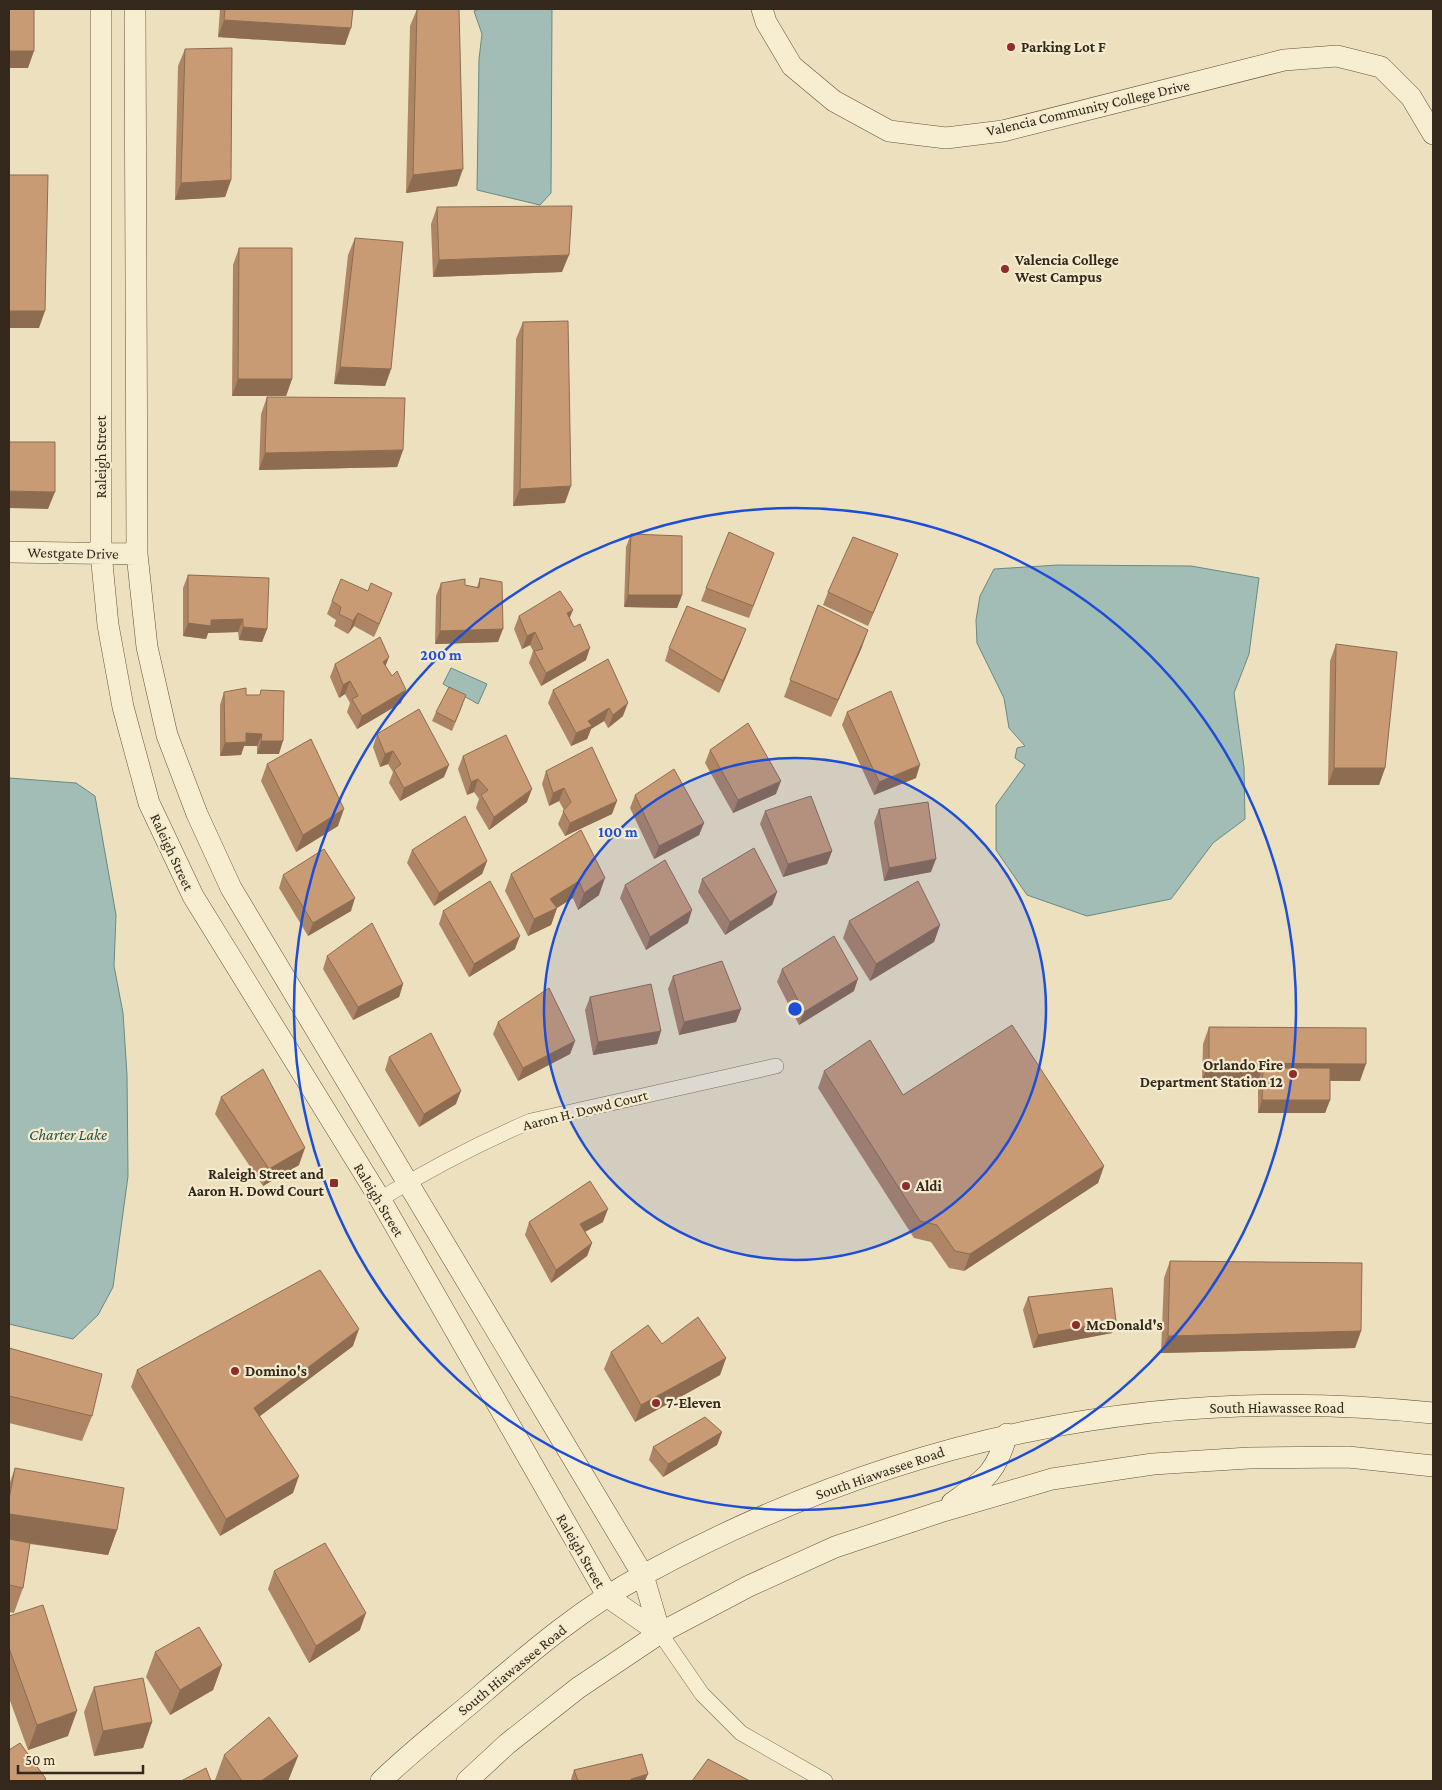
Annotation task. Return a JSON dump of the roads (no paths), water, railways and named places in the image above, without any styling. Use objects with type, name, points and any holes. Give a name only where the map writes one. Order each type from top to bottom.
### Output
[{"type":"street","name":"Raleigh Street","points":[[101,9],[101,553],[108,625],[123,707],[149,802],[193,896],[380,1200],[608,1597],[660,1633]]},
{"type":"street","points":[[135,9],[136,554],[147,647],[167,735],[197,814],[231,888],[643,1575],[660,1633],[702,1694],[741,1733],[825,1781]]},
{"type":"street","name":"Valencia Community College Drive","points":[[762,9],[766,22],[792,66],[834,101],[889,131],[946,138],[1003,131],[1284,60],[1337,56],[1381,66],[1411,97],[1433,134]]},
{"type":"street","name":"Westgate Drive","points":[[9,552],[136,554]]},
{"type":"street","name":"Aaron H. Dowd Court","points":[[380,1200],[408,1182],[494,1137],[531,1121],[776,1066]]},
{"type":"street","name":"South Hiawassee Road","points":[[381,1781],[407,1756],[541,1643],[608,1597],[643,1575],[828,1488],[919,1458],[1007,1434],[1089,1419],[1164,1410],[1311,1406],[1433,1413]]},
{"type":"street","points":[[940,1512],[984,1480],[1001,1458],[1007,1434]]},
{"type":"street","points":[[467,1781],[507,1744],[578,1688],[660,1633],[749,1586],[836,1547],[940,1512],[1052,1479],[1153,1464],[1250,1458],[1348,1457],[1433,1466]]},
{"type":"water","points":[[479,9],[552,9],[551,193],[540,205],[477,190],[479,59],[482,34],[474,11]]},
{"type":"water","points":[[1058,565],[1191,566],[1259,578],[1249,654],[1234,693],[1244,767],[1245,819],[1213,843],[1171,899],[1087,916],[1027,895],[996,850],[996,805],[1025,765],[1015,758],[1017,748],[1025,746],[1009,728],[1004,698],[977,643],[976,620],[980,596],[994,569]]},
{"type":"water","points":[[451,668],[487,684],[478,704],[443,684]]},
{"type":"water","name":"Charter Lake","points":[[9,778],[76,783],[95,796],[116,915],[114,966],[123,1013],[127,1075],[128,1176],[113,1287],[98,1315],[73,1339],[9,1324]]},
{"type":"place","name":"Parking Lot F","points":[[1011,47]]},
{"type":"place","name":"Valencia College West Campus","points":[[1005,269]]},
{"type":"place","name":"Orlando Fire Department Station 12","points":[[1293,1074]]},
{"type":"place","name":"Raleigh Street and Aaron H. Dowd Court","points":[[334,1183]]},
{"type":"place","name":"Aldi","points":[[906,1186]]},
{"type":"place","name":"McDonald's","points":[[1076,1325]]},
{"type":"place","name":"Domino's","points":[[235,1371]]},
{"type":"place","name":"7-Eleven","points":[[656,1403]]}]
